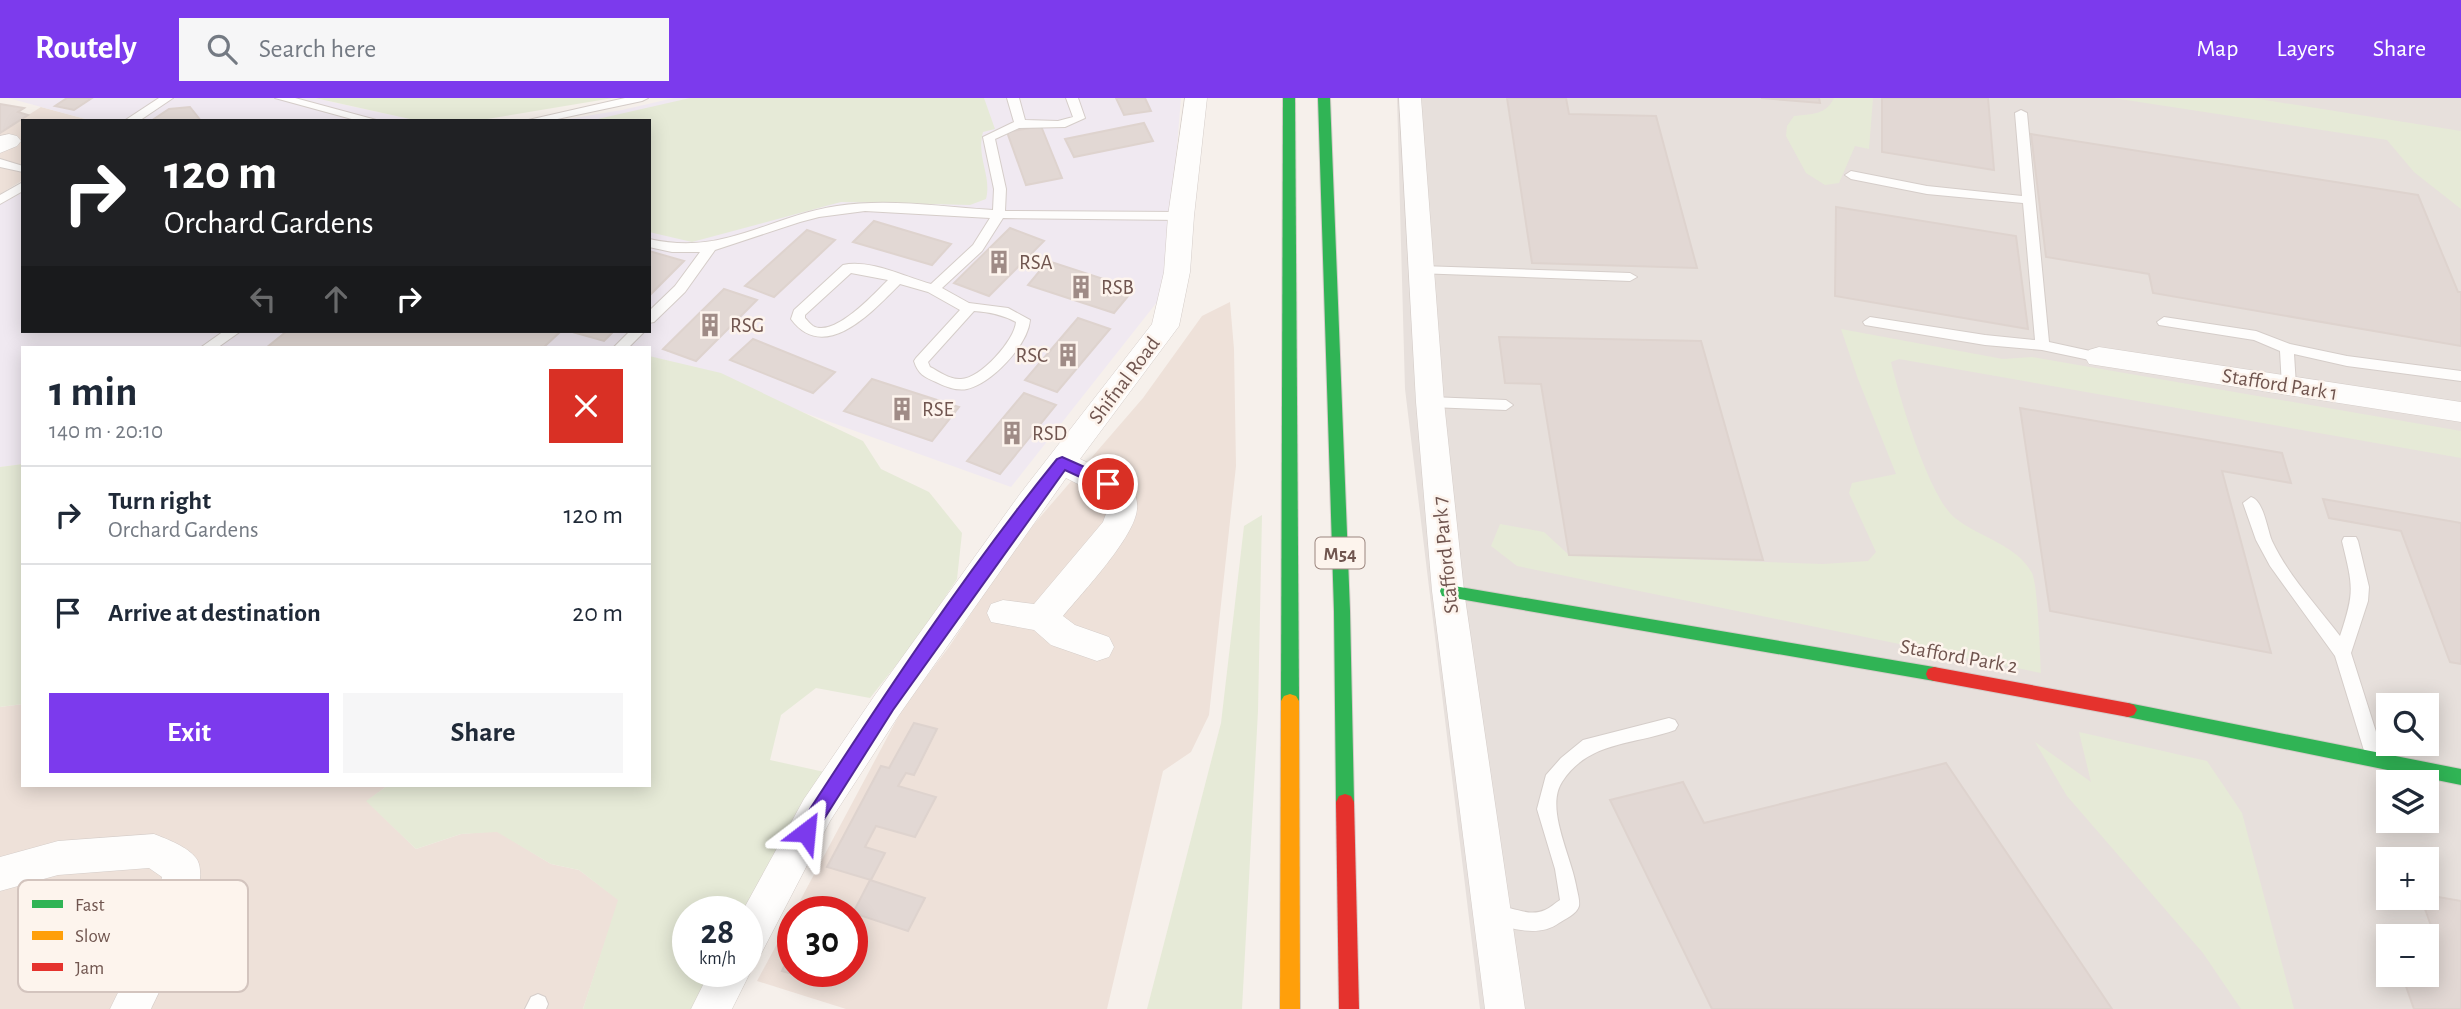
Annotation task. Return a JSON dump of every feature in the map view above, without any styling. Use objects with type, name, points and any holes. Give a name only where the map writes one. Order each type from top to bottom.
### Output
[{"type":"main road","name":"M54","points":[[1289,98],[1290,1009]]},
{"type":"main road","name":"M54","points":[[1324,98],[1342,611],[1349,1009]]},
{"type":"main road","name":"Stafford Park 2","points":[[1448,591],[2035,691],[2461,776]]},
{"type":"street","name":"Shifnal Road","points":[[763,911],[817,810],[903,682],[1031,502],[1165,326],[1177,272],[1181,216],[1196,98]]},
{"type":"street","name":"Stafford Park 7","points":[[1409,98],[1430,402],[1448,591],[1505,1009]]},
{"type":"street","name":"Stafford Park 1","points":[[2099,357],[2461,412]]},
{"type":"street","points":[[1042,618],[1115,529],[1123,514],[1119,491],[1062,463]]},
{"type":"street","points":[[1003,613],[1042,618],[1063,635],[1097,647]]},
{"type":"street","points":[[0,874],[58,858],[154,851],[181,869],[179,880]]},
{"type":"street","points":[[711,1009],[723,987]]},
{"type":"street","points":[[130,1009],[138,992]]},
{"type":"lane","points":[[133,119],[167,98]]},
{"type":"lane","points":[[281,98],[366,119]]},
{"type":"lane","points":[[540,119],[642,98]]},
{"type":"lane","points":[[1013,98],[1020,124]]},
{"type":"lane","points":[[933,289],[988,235],[1000,207],[1001,193],[989,137],[1020,124],[1047,125],[1073,121],[1079,118],[1079,114],[1072,98]]},
{"type":"lane","points":[[2021,113],[2042,345]]},
{"type":"lane","points":[[3,150],[19,169]]},
{"type":"lane","points":[[1852,175],[1927,190],[2029,200]]},
{"type":"lane","points":[[0,200],[21,187]]},
{"type":"lane","points":[[651,243],[686,251],[709,250],[791,220],[840,209],[1181,216]]},
{"type":"lane","points":[[651,317],[686,281],[709,250]]},
{"type":"lane","points":[[896,280],[859,315],[833,331],[807,328],[798,319],[799,313],[848,268],[933,289],[967,307],[984,306],[1013,314],[1023,320],[1022,333],[979,379],[966,385],[954,384],[925,370],[921,361],[962,318],[967,307]]},
{"type":"lane","points":[[1421,270],[1630,277]]},
{"type":"lane","points":[[1491,272],[1493,287]]},
{"type":"lane","points":[[1870,322],[1985,340],[2042,345],[2099,357]]},
{"type":"lane","points":[[2164,322],[2256,336],[2287,348],[2347,361],[2461,376]]},
{"type":"lane","points":[[210,346],[231,333]]},
{"type":"lane","points":[[622,346],[636,333]]},
{"type":"lane","points":[[2287,348],[2289,386]]},
{"type":"lane","points":[[1430,402],[1506,405]]},
{"type":"lane","points":[[2251,503],[2264,540],[2276,562],[2343,653],[2375,757]]},
{"type":"lane","points":[[2343,653],[2360,601],[2361,587],[2350,541]]},
{"type":"lane","points":[[1491,914],[1520,921],[1546,921],[1570,904],[1546,808],[1552,781],[1567,763],[1589,745],[1668,725]]},
{"type":"shaded area","points":[[8,98],[314,98],[410,119],[86,119]]},
{"type":"shaded area","points":[[674,98],[1181,98],[1165,292],[1011,487],[651,358],[651,346],[21,346],[21,464],[0,467],[0,195],[21,182],[21,333],[651,333],[651,119],[568,119]]},
{"type":"shaded area","points":[[1397,98],[2461,98],[2461,1009],[1480,1009],[1405,389]]},
{"type":"shaded area","points":[[41,107],[86,119],[22,119]]},
{"type":"shaded area","points":[[21,120],[21,181],[0,194],[0,133]]},
{"type":"shaded area","points":[[1230,302],[1234,349],[1236,466],[1209,715],[1191,752],[1163,771],[1107,1009],[846,1009],[763,983],[763,970],[777,944],[777,987],[868,987],[868,896],[803,896],[904,706],[949,647],[1016,545],[1143,398],[1202,316]]},
{"type":"shaded area","points":[[21,704],[21,787],[386,787],[367,801],[416,849],[461,834],[497,831],[551,864],[579,870],[619,900],[583,1009],[0,1009],[0,707]]},
{"type":"green space","points":[[315,98],[613,98],[487,119],[410,119]]},
{"type":"green space","points":[[690,98],[984,98],[995,129],[983,132],[981,141],[987,182],[986,199],[970,205],[841,202],[692,242],[651,232],[651,119],[598,119]]},
{"type":"green space","points":[[1834,98],[1873,98],[1869,149],[1855,146],[1839,183],[1825,185],[1806,173],[1786,136],[1787,126],[1794,116],[1823,111]]},
{"type":"green space","points":[[2113,98],[2252,98],[2461,131],[2461,209],[2414,172],[2387,140]]},
{"type":"green space","points":[[1841,329],[2003,359],[2032,357],[2461,431],[2461,458],[1899,359],[1891,362],[1916,445],[1945,507],[1965,525],[2017,555],[2032,573],[2037,605],[2041,673],[1517,566],[1491,546],[1500,524],[1544,532],[1569,555],[1823,564],[1868,561],[1876,552],[1849,493],[1852,483],[1896,474]]},
{"type":"green space","points":[[651,356],[721,373],[863,441],[881,469],[929,492],[962,533],[957,579],[917,639],[870,698],[816,688],[781,715],[770,760],[829,773],[756,896],[672,896],[672,987],[710,987],[697,1009],[583,1009],[618,900],[579,870],[551,864],[497,832],[461,834],[416,849],[366,801],[386,787],[651,787]]},
{"type":"green space","points":[[21,464],[21,704],[0,707],[0,467]]},
{"type":"green space","points":[[1262,515],[1258,711],[1242,1009],[1147,1009],[1221,723],[1244,526]]},
{"type":"green space","points":[[2079,732],[2207,761],[2242,813],[2294,1009],[2241,1009],[2203,953],[2067,796],[2035,742],[2091,782]]},
{"type":"building","points":[[67,98],[92,98],[74,110],[55,106]]},
{"type":"building","points":[[1116,98],[1145,98],[1151,111],[1124,115]]},
{"type":"building","points":[[1507,98],[1566,98],[1569,114],[1656,116],[1697,268],[1532,263]]},
{"type":"building","points":[[1761,98],[1819,98],[1820,103]]},
{"type":"building","points":[[1882,98],[1988,98],[1994,170],[1882,152]]},
{"type":"building","points":[[0,104],[24,108],[18,112],[28,115],[0,133]]},
{"type":"building","points":[[190,107],[199,119],[154,119],[169,109]]},
{"type":"building","points":[[1144,123],[1153,141],[1074,157],[1065,139]]},
{"type":"building","points":[[1041,126],[1062,178],[1026,185],[1007,132]]},
{"type":"building","points":[[2031,134],[2418,195],[2458,292],[2461,292],[2461,346],[2153,293],[2149,274],[2046,257]]},
{"type":"building","points":[[1836,207],[2016,236],[2028,329],[1835,296]]},
{"type":"building","points":[[874,221],[951,244],[932,265],[853,242]]},
{"type":"building","name":"RSA","points":[[1010,228],[1044,241],[989,296],[954,283]]},
{"type":"building","points":[[807,230],[835,240],[774,297],[745,286]]},
{"type":"building","points":[[651,252],[684,261],[651,294]]},
{"type":"building","name":"RSB","points":[[1048,261],[1134,289],[1114,313],[1028,285]]},
{"type":"building","name":"RSG","points":[[724,289],[757,300],[696,361],[663,349]]},
{"type":"building","name":"RSC","points":[[1078,318],[1110,329],[1057,392],[1025,380]]},
{"type":"building","points":[[285,333],[559,333],[545,346],[268,346]]},
{"type":"building","points":[[576,333],[612,333],[604,341]]},
{"type":"building","points":[[1499,337],[1701,341],[1763,560],[1569,555],[1541,384],[1505,383]]},
{"type":"building","points":[[753,339],[835,372],[813,393],[730,360]]},
{"type":"building","name":"RSE","points":[[872,379],[959,407],[932,441],[844,411]]},
{"type":"building","name":"RSD","points":[[1024,393],[1056,405],[1000,474],[967,461]]},
{"type":"building","points":[[2020,408],[2282,453],[2291,483],[2222,471],[2271,653],[2050,611]]},
{"type":"building","points":[[2323,499],[2461,523],[2461,664],[2450,662],[2401,531],[2329,518]]},
{"type":"building","points":[[914,723],[937,729],[914,775],[906,773],[898,786],[936,797],[915,837],[876,826],[865,847],[885,853],[871,880],[827,867],[881,766],[889,768]]},
{"type":"building","points":[[1946,763],[2112,1009],[1712,1009],[1610,800],[1683,782],[1704,823]]},
{"type":"building","points":[[870,880],[925,898],[908,931],[868,918],[868,896],[862,896]]},
{"type":"building","points":[[2439,897],[2461,901],[2461,1009],[2414,1009],[2406,987],[2439,987],[2439,924],[2430,924],[2425,910],[2439,910]]},
{"type":"traffic: fast","points":[[1289,98],[1290,701]]},
{"type":"traffic: fast","points":[[1324,98],[1342,611],[1345,802]]},
{"type":"traffic: fast","points":[[1448,591],[1934,674]]},
{"type":"traffic: fast","points":[[2128,710],[2461,777]]},
{"type":"traffic: slow","points":[[1290,701],[1290,1009]]},
{"type":"traffic: jam","points":[[1934,674],[2128,710]]},
{"type":"traffic: jam","points":[[1345,802],[1349,1009]]},
{"type":"place","name":"RSA","points":[[999,262]]},
{"type":"place","name":"RSB","points":[[1081,287]]},
{"type":"place","name":"RSG","points":[[710,325]]},
{"type":"place","name":"RSC","points":[[1068,355]]},
{"type":"place","name":"RSE","points":[[902,409]]},
{"type":"place","name":"RSD","points":[[1012,433]]},
{"type":"route","points":[[806,832],[817,810],[887,705],[1031,502],[1062,463],[1108,484]]}]
